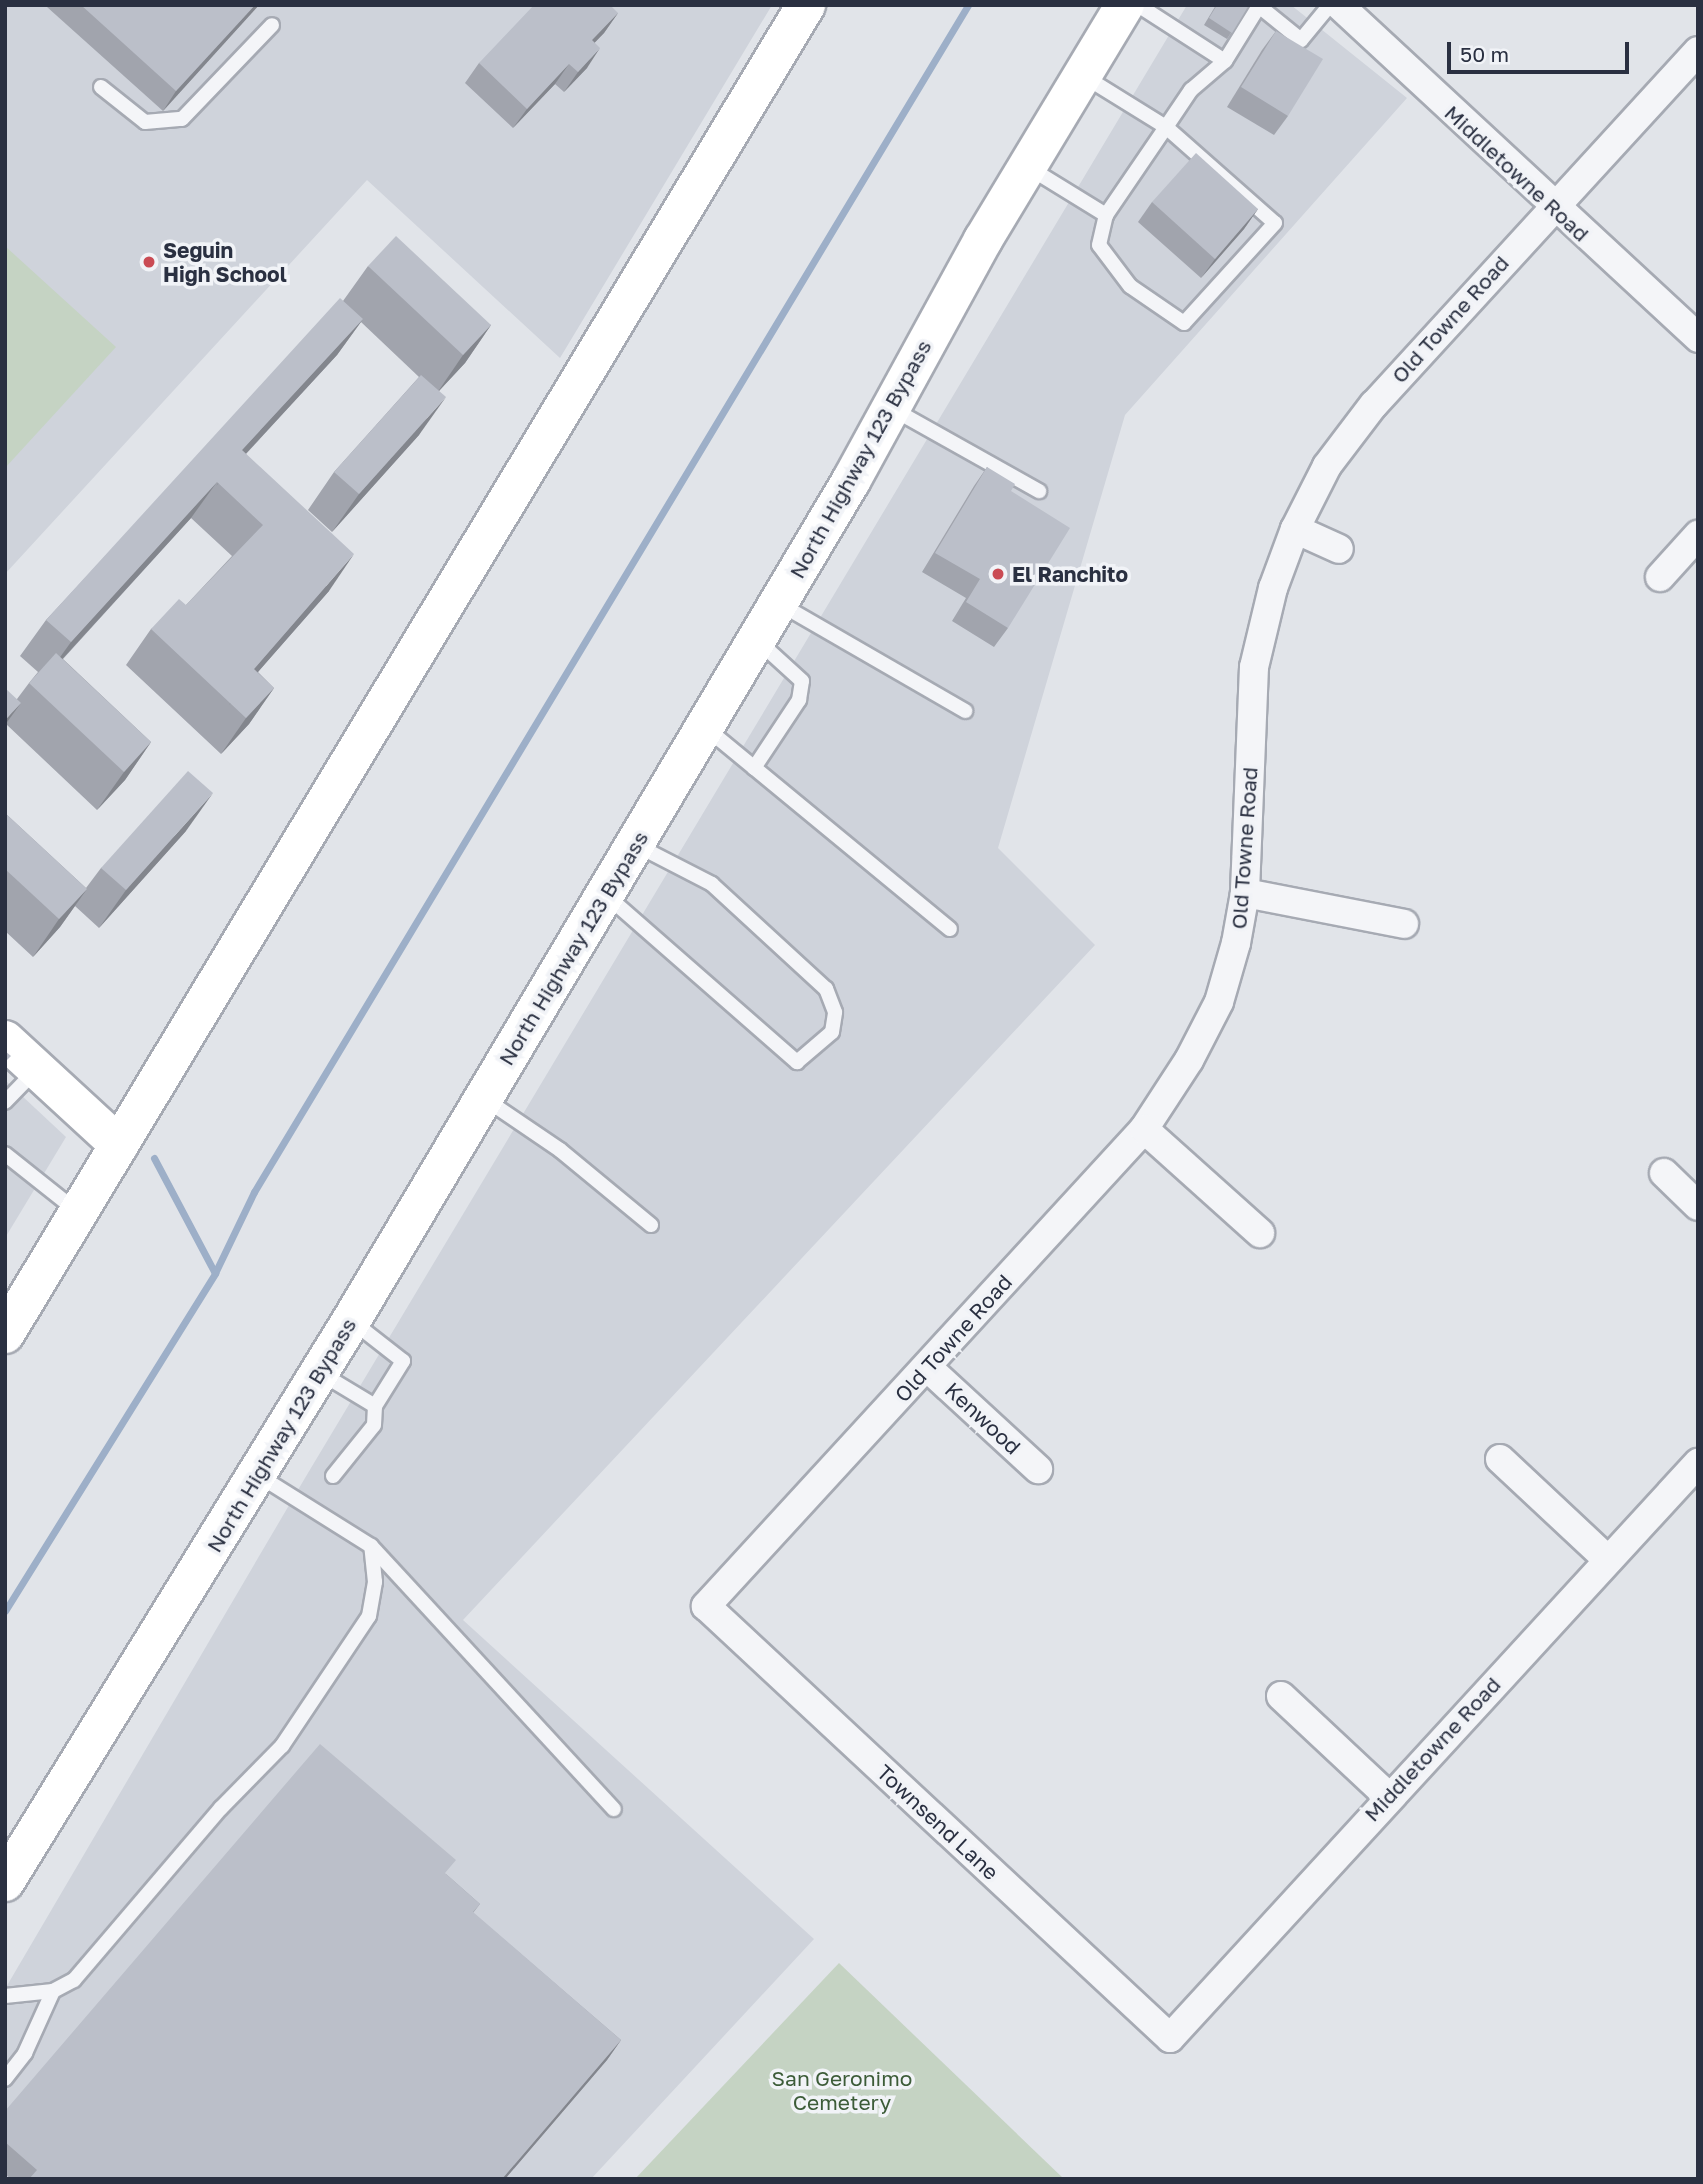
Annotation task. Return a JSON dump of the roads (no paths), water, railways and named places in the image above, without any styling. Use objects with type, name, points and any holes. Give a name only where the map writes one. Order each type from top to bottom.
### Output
[{"type":"main road","points":[[5,1334],[806,5]]},
{"type":"main road","name":"North Highway 123 Bypass","points":[[5,1882],[320,1373],[779,603],[1114,15]]},
{"type":"main road","points":[[5,1040],[119,1145]]},
{"type":"street","name":"Middletowne Road","points":[[1339,5],[1552,207],[1698,338]]},
{"type":"street","name":"Old Towne Road","points":[[706,1606],[1144,1129],[1189,1060],[1219,1002],[1245,893],[1254,667],[1273,588],[1295,529],[1327,466],[1374,404],[1698,51]]},
{"type":"street","points":[[1295,529],[1339,549]]},
{"type":"street","points":[[1660,577],[1698,535]]},
{"type":"street","points":[[1245,893],[1404,923]]},
{"type":"street","points":[[1144,1129],[1260,1233]]},
{"type":"street","points":[[1664,1173],[1698,1206]]},
{"type":"street","name":"Kenwood","points":[[927,1367],[1038,1469]]},
{"type":"street","points":[[1500,1459],[1608,1560]]},
{"type":"street","name":"Middletowne Road","points":[[1170,2038],[1388,1796],[1698,1463]]},
{"type":"street","name":"Townsend Lane","points":[[706,1606],[1170,2038]]},
{"type":"street","points":[[1281,1696],[1388,1796]]},
{"type":"lane","points":[[1138,5],[1225,61]]},
{"type":"lane","points":[[1082,75],[1166,128],[1275,223],[1184,323],[1130,286],[1100,245],[1106,215],[1166,128],[1191,90],[1225,61],[1259,6],[1301,40],[1330,5]]},
{"type":"lane","points":[[101,87],[145,122],[182,119],[272,25]]},
{"type":"lane","points":[[1027,166],[1106,215]]},
{"type":"lane","points":[[890,407],[1039,491]]},
{"type":"lane","points":[[779,603],[965,711]]},
{"type":"lane","points":[[754,768],[799,700],[802,681],[757,640]]},
{"type":"lane","points":[[705,727],[950,929]]},
{"type":"lane","points":[[606,894],[797,1062],[832,1032],[835,1012],[826,989],[712,884],[635,844]]},
{"type":"lane","points":[[5,1102],[37,1069]]},
{"type":"lane","points":[[484,1098],[560,1150],[651,1225]]},
{"type":"lane","points":[[5,1154],[78,1212]]},
{"type":"lane","points":[[333,1476],[374,1425],[375,1406],[403,1362],[351,1321]]},
{"type":"lane","points":[[320,1373],[375,1406]]},
{"type":"lane","points":[[258,1475],[371,1546],[614,1809]]},
{"type":"lane","points":[[5,1996],[53,1992],[74,1980],[221,1808],[282,1746],[369,1616],[375,1582],[371,1546]]},
{"type":"lane","points":[[5,2079],[25,2053],[53,1992]]},
{"type":"waterway","points":[[5,1611],[215,1273],[254,1192],[968,5]]},
{"type":"waterway","points":[[154,1158],[215,1273]]},
{"type":"place","name":"Seguin High School","points":[[149,262]]},
{"type":"place","name":"El Ranchito","points":[[998,574]]},
{"type":"park label","name":"San Geronimo Cemetery","points":[[842,2090]]}]
